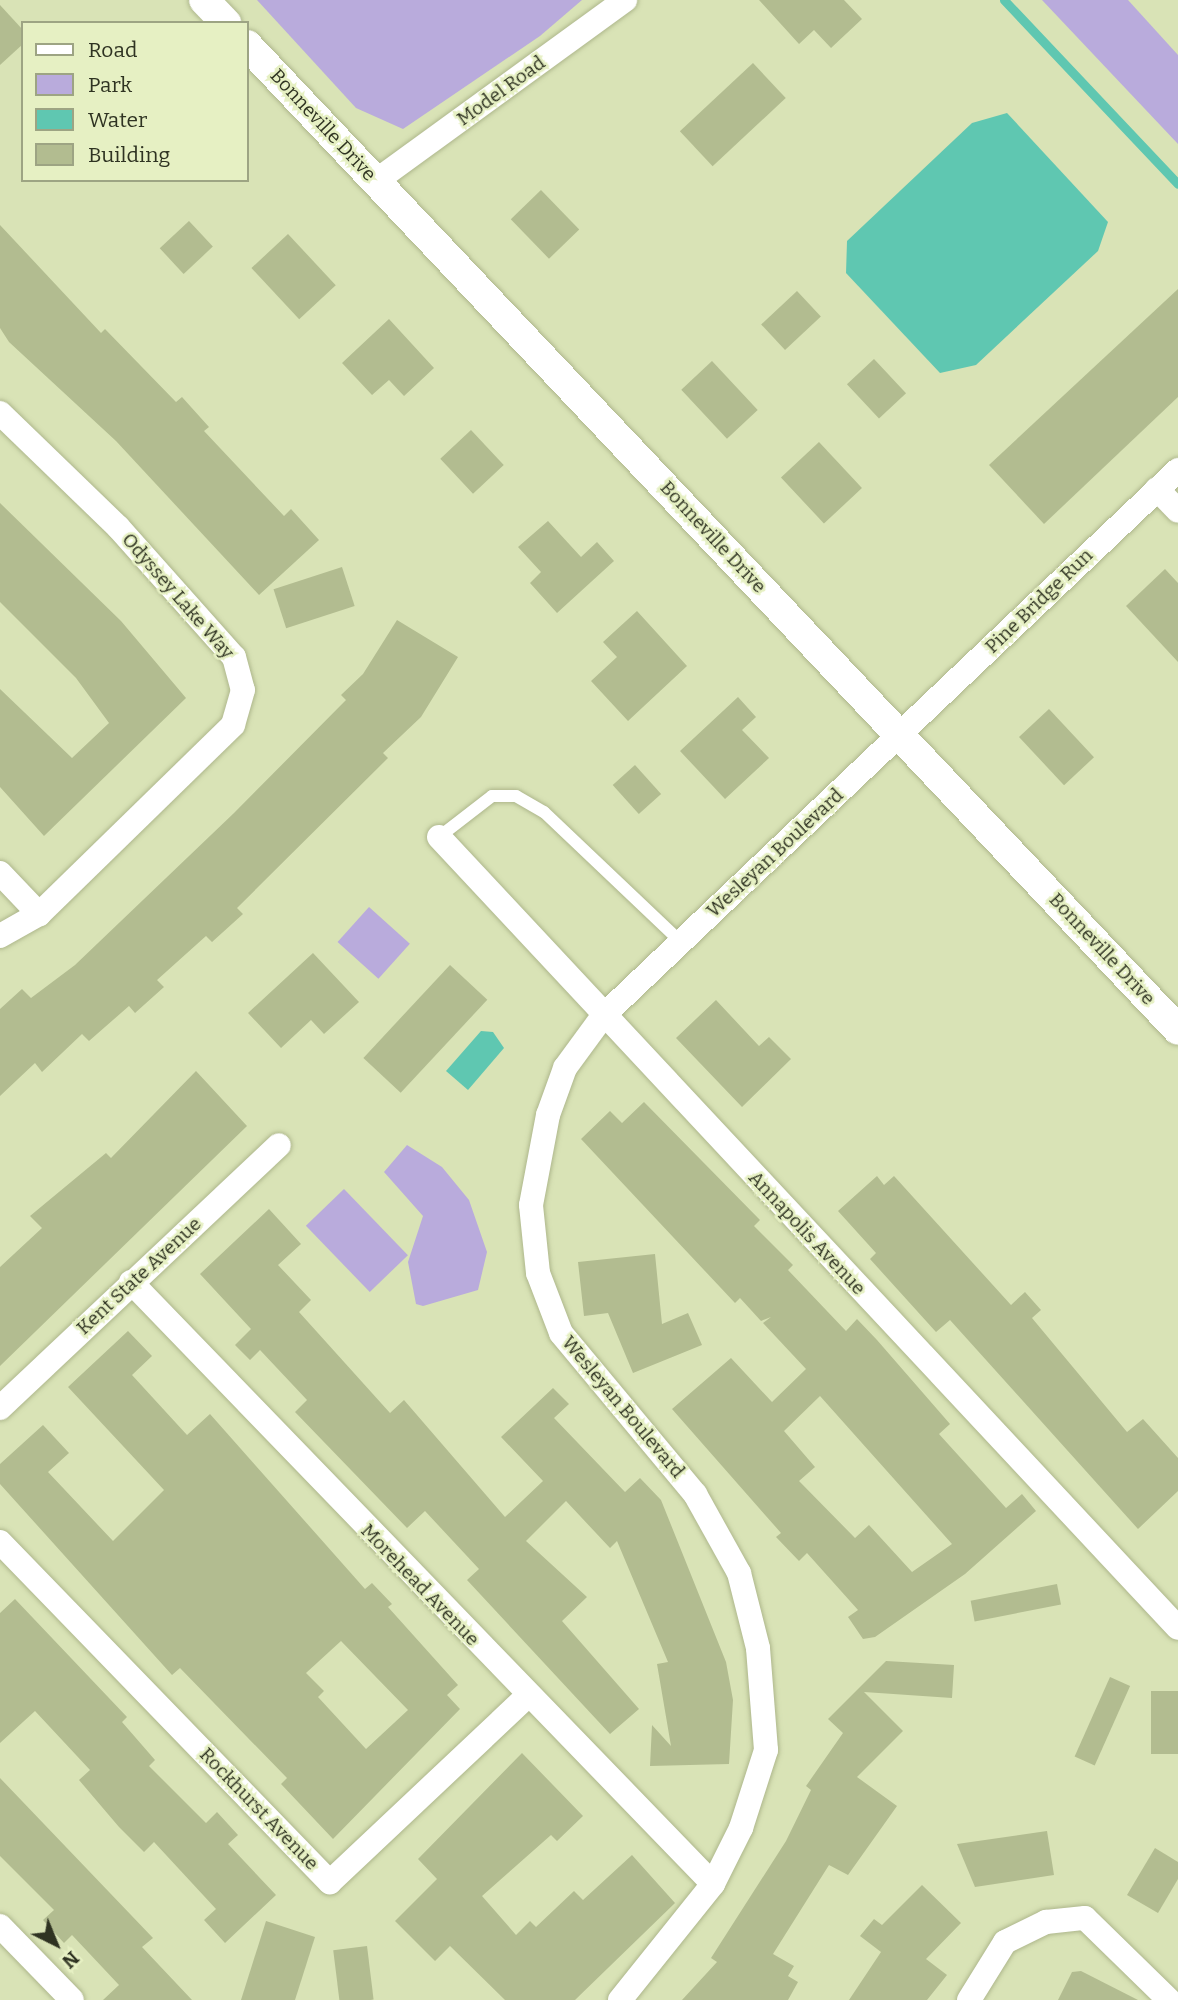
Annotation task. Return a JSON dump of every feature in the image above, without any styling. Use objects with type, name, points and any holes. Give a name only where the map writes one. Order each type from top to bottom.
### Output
[{"type":"street","points":[[204,0],[224,21]]},
{"type":"street","name":"Model Road","points":[[376,181],[625,0]]},
{"type":"street","name":"Bonneville Drive","points":[[248,46],[1178,1030]]},
{"type":"street","name":"Odyssey Lake Way","points":[[0,413],[118,527],[234,657],[243,690],[233,725],[39,914],[0,936]]},
{"type":"street","name":"Pine Bridge Run","points":[[901,735],[1178,470]]},
{"type":"street","points":[[1157,489],[1178,511]]},
{"type":"street","name":"Wesleyan Boulevard","points":[[620,2000],[713,1884],[741,1828],[766,1750],[758,1648],[739,1573],[695,1494],[561,1333],[538,1273],[531,1205],[548,1115],[565,1068],[604,1016],[901,735]]},
{"type":"street","name":"Annapolis Avenue","points":[[439,837],[1178,1628]]},
{"type":"street","points":[[0,873],[39,914]]},
{"type":"street","name":"Kent State Avenue","points":[[0,1408],[279,1145]]},
{"type":"street","name":"Morehead Avenue","points":[[131,1282],[526,1697],[713,1884]]},
{"type":"street","name":"Rockhurst Avenue","points":[[0,1542],[330,1882],[526,1697]]},
{"type":"street","points":[[969,2000],[1004,1942],[1046,1922],[1085,1918],[1169,2000]]},
{"type":"street","points":[[0,1926],[72,2000]]},
{"type":"lane","points":[[439,837],[492,796],[516,796],[544,812],[681,942]]},
{"type":"green space","points":[[257,0],[582,0],[540,36],[403,129],[356,108]]},
{"type":"green space","points":[[1042,0],[1128,0],[1178,55],[1178,144]]},
{"type":"green space","points":[[369,907],[410,944],[378,979],[338,942]]},
{"type":"green space","points":[[407,1145],[442,1167],[469,1200],[487,1252],[478,1290],[423,1306],[416,1304],[408,1262],[423,1216],[384,1172]]},
{"type":"green space","points":[[344,1189],[408,1255],[370,1292],[306,1226]]},
{"type":"water","points":[[1007,113],[1108,222],[1098,251],[976,365],[940,373],[846,273],[847,241],[972,123]]},
{"type":"water","points":[[481,1031],[493,1032],[504,1048],[468,1090],[446,1071]]},
{"type":"building","points":[[759,0],[844,0],[862,19],[831,48],[814,30],[799,44]]},
{"type":"building","points":[[0,5],[21,28],[21,46],[0,65]]},
{"type":"building","points":[[753,63],[786,98],[713,166],[680,131]]},
{"type":"building","points":[[541,190],[579,230],[549,259],[511,219]]},
{"type":"building","points":[[189,221],[213,247],[184,274],[160,248]]},
{"type":"building","points":[[0,225],[101,333],[105,329],[176,402],[182,397],[209,427],[204,431],[284,516],[291,509],[319,540],[259,595],[116,441],[9,342],[0,328]]},
{"type":"building","points":[[288,234],[336,285],[299,319],[251,268]]},
{"type":"building","points":[[1178,289],[1178,397],[1044,524],[989,465]]},
{"type":"building","points":[[797,291],[821,317],[785,350],[761,324]]},
{"type":"building","points":[[389,319],[434,368],[404,396],[389,380],[372,395],[342,363]]},
{"type":"building","points":[[874,359],[906,393],[879,419],[847,384]]},
{"type":"building","points":[[712,361],[758,410],[727,439],[681,390]]},
{"type":"building","points":[[471,430],[504,465],[473,494],[440,459]]},
{"type":"building","points":[[819,442],[862,488],[824,524],[781,477]]},
{"type":"building","points":[[0,503],[121,621],[186,698],[44,836],[0,787],[0,689],[72,758],[109,723],[76,678],[0,602]]},
{"type":"building","points":[[548,521],[581,557],[597,542],[614,561],[557,613],[530,583],[541,572],[518,547]]},
{"type":"building","points":[[342,567],[355,606],[286,628],[274,589]]},
{"type":"building","points":[[1165,569],[1178,583],[1178,662],[1126,606]]},
{"type":"building","points":[[637,611],[687,666],[628,721],[591,681],[617,657],[603,642]]},
{"type":"building","points":[[397,620],[458,657],[421,717],[383,753],[388,758],[237,908],[243,914],[212,942],[206,936],[157,980],[164,987],[135,1013],[129,1006],[89,1041],[82,1034],[42,1072],[35,1063],[0,1096],[0,1009],[22,989],[31,998],[75,965],[234,813],[346,700],[341,695],[363,674]]},
{"type":"building","points":[[738,697],[756,717],[742,730],[769,758],[725,799],[680,751]]},
{"type":"building","points":[[1049,709],[1094,757],[1064,785],[1019,737]]},
{"type":"building","points":[[635,765],[661,794],[639,814],[613,785]]},
{"type":"building","points":[[313,953],[359,1002],[324,1034],[311,1020],[281,1048],[248,1013]]},
{"type":"building","points":[[450,965],[487,1000],[401,1093],[363,1058]]},
{"type":"building","points":[[716,1000],[759,1046],[769,1037],[791,1059],[742,1107],[676,1038]]},
{"type":"building","points":[[196,1071],[247,1126],[0,1366],[0,1267],[42,1228],[30,1216],[106,1153],[111,1158]]},
{"type":"building","points":[[644,1102],[760,1220],[754,1226],[793,1265],[788,1270],[846,1331],[857,1319],[877,1340],[950,1424],[939,1434],[1006,1508],[1022,1494],[1036,1511],[965,1574],[875,1637],[863,1639],[848,1617],[858,1610],[807,1553],[799,1561],[776,1537],[781,1533],[672,1409],[731,1358],[772,1402],[806,1369],[763,1323],[771,1317],[761,1321],[740,1298],[735,1303],[581,1139],[610,1111],[622,1123]],"holes":[[[820,1396],[952,1544],[912,1572],[869,1525],[855,1538],[799,1481],[815,1467],[784,1431]]]},
{"type":"building","points":[[877,1176],[884,1185],[894,1176],[1011,1305],[1025,1292],[1041,1310],[1032,1318],[1127,1432],[1143,1419],[1178,1458],[1178,1491],[1138,1529],[950,1320],[936,1332],[870,1259],[876,1253],[838,1211]]},
{"type":"building","points":[[269,1209],[301,1244],[278,1265],[311,1300],[299,1312],[390,1413],[404,1400],[505,1517],[543,1481],[501,1437],[553,1388],[569,1404],[554,1418],[625,1492],[640,1478],[661,1500],[726,1662],[733,1700],[729,1764],[650,1766],[652,1725],[671,1746],[657,1664],[668,1662],[617,1541],[610,1548],[566,1501],[526,1541],[587,1597],[562,1621],[639,1709],[610,1734],[467,1580],[479,1569],[425,1511],[407,1528],[295,1412],[307,1400],[260,1350],[250,1360],[235,1345],[251,1329],[200,1274]]},
{"type":"building","points":[[655,1254],[662,1324],[688,1313],[702,1345],[633,1373],[608,1313],[584,1316],[578,1262]]},
{"type":"building","points":[[128,1331],[152,1356],[132,1375],[187,1435],[210,1414],[365,1589],[372,1583],[392,1604],[388,1607],[458,1685],[447,1695],[460,1709],[333,1839],[281,1784],[287,1778],[180,1668],[172,1675],[0,1484],[0,1464],[43,1425],[69,1453],[48,1472],[113,1541],[164,1490],[68,1387]],"holes":[[[341,1641],[408,1710],[366,1749],[318,1697],[324,1691],[306,1673]]]},
{"type":"building","points":[[1057,1584],[1061,1605],[975,1621],[971,1601]]},
{"type":"building","points":[[15,1599],[127,1717],[122,1722],[155,1760],[149,1766],[206,1823],[217,1812],[238,1835],[228,1844],[276,1895],[225,1943],[204,1920],[216,1909],[154,1842],[144,1852],[119,1827],[79,1780],[90,1770],[35,1711],[0,1743],[0,1613]]},
{"type":"building","points":[[886,1661],[954,1665],[952,1698],[864,1692],[903,1731],[857,1777],[897,1806],[848,1875],[829,1865],[773,1954],[794,1966],[788,1976],[798,1982],[788,2000],[682,2000],[717,1962],[711,1958],[786,1841],[811,1790],[806,1786],[843,1733],[828,1719]]},
{"type":"building","points":[[1110,1677],[1130,1686],[1095,1765],[1075,1756]]},
{"type":"building","points":[[1151,1691],[1178,1691],[1178,1754],[1151,1754]]},
{"type":"building","points":[[522,1753],[583,1816],[557,1841],[551,1835],[482,1896],[516,1935],[530,1921],[536,1927],[574,1891],[583,1900],[632,1855],[675,1903],[575,2000],[505,2000],[450,1946],[435,1961],[395,1921],[437,1879],[418,1859]]},
{"type":"building","points":[[0,1778],[153,1938],[142,1947],[192,2000],[103,2000],[119,1985],[72,1935],[64,1943],[43,1920],[54,1910],[0,1856]]},
{"type":"building","points":[[1047,1831],[1054,1875],[975,1887],[957,1844]]},
{"type":"building","points":[[1155,1848],[1178,1862],[1178,1879],[1158,1913],[1127,1895]]},
{"type":"building","points":[[922,1885],[961,1923],[926,1959],[947,1975],[927,2000],[849,2000],[881,1952],[860,1936],[874,1919],[882,1925]]},
{"type":"building","points":[[266,1921],[315,1937],[295,2000],[241,2000]]},
{"type":"building","points":[[367,1946],[374,2000],[339,2000],[333,1950]]},
{"type":"building","points":[[1081,1971],[1138,2000],[1058,2000],[1072,1972]]},
{"type":"waterway","points":[[1004,0],[1178,184]]}]
